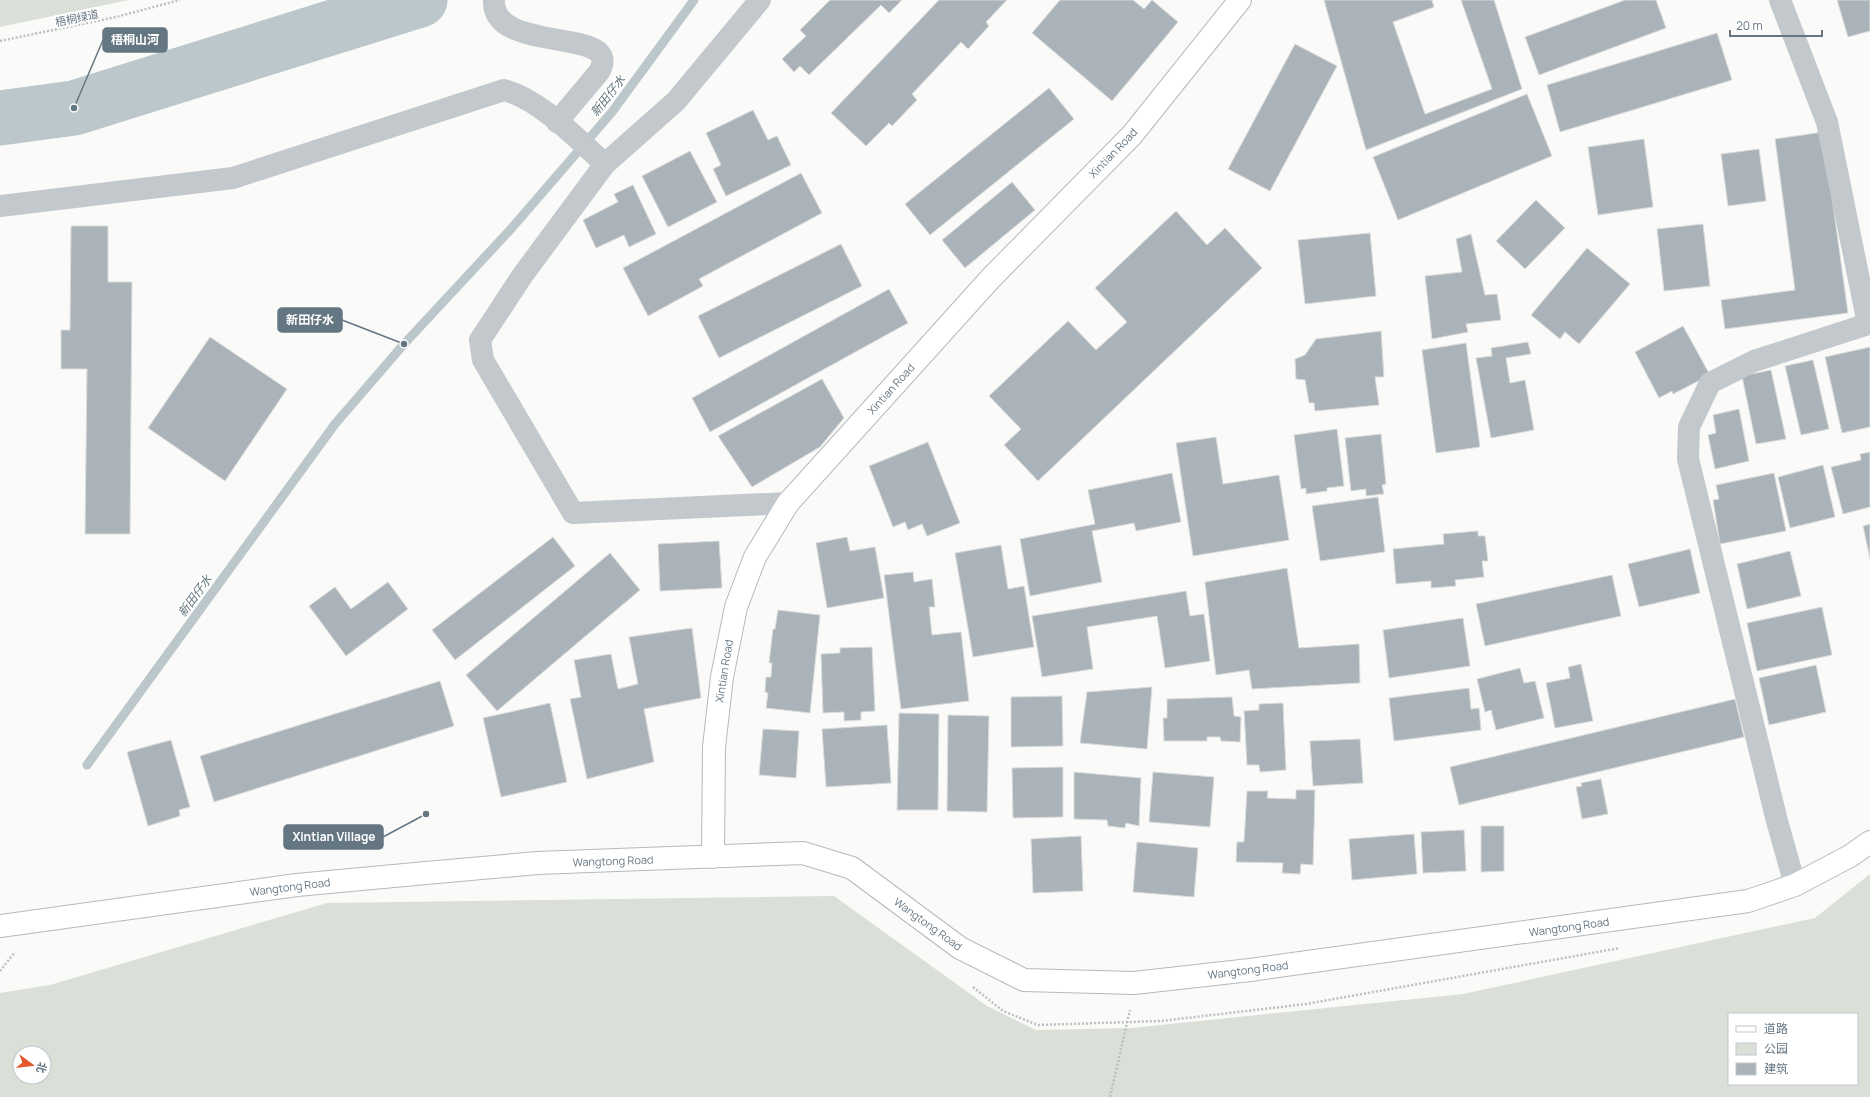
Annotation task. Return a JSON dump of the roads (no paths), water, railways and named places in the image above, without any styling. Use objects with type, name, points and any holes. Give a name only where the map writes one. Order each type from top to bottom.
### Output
[{"type":"main road","name":"Xintian Road","points":[[713,857],[714,746],[722,677],[736,607],[754,557],[788,503],[990,278],[1132,135],[1240,0]]},
{"type":"main road","name":"Wangtong Road","points":[[0,926],[297,885],[537,863],[802,853],[852,868],[960,948],[1024,980],[1134,983],[1250,970],[1748,901],[1795,885],[1850,856],[1870,842]]},
{"type":"street","points":[[494,0],[497,16],[502,23],[511,28],[522,32],[597,49],[602,54],[603,65],[599,72],[557,122]]},
{"type":"street","points":[[760,0],[676,101],[605,164],[522,276],[480,340],[483,360],[573,513],[788,503]]},
{"type":"street","points":[[1780,0],[1827,122],[1869,324],[1754,361],[1710,384],[1689,427],[1688,459],[1777,821],[1795,885]]},
{"type":"street","points":[[0,206],[233,178],[504,90],[518,94],[557,122],[605,164]]},
{"type":"waterway","points":[[0,118],[74,108],[420,0]]},
{"type":"waterway","name":"新田仔水","points":[[87,765],[335,424],[404,344],[510,230],[612,112],[694,0]]},
{"type":"place","name":"梧桐山河","points":[[74,108]]},
{"type":"place","name":"新田仔水","points":[[404,344]]},
{"type":"place","name":"Xintian Village","points":[[426,814]]}]
